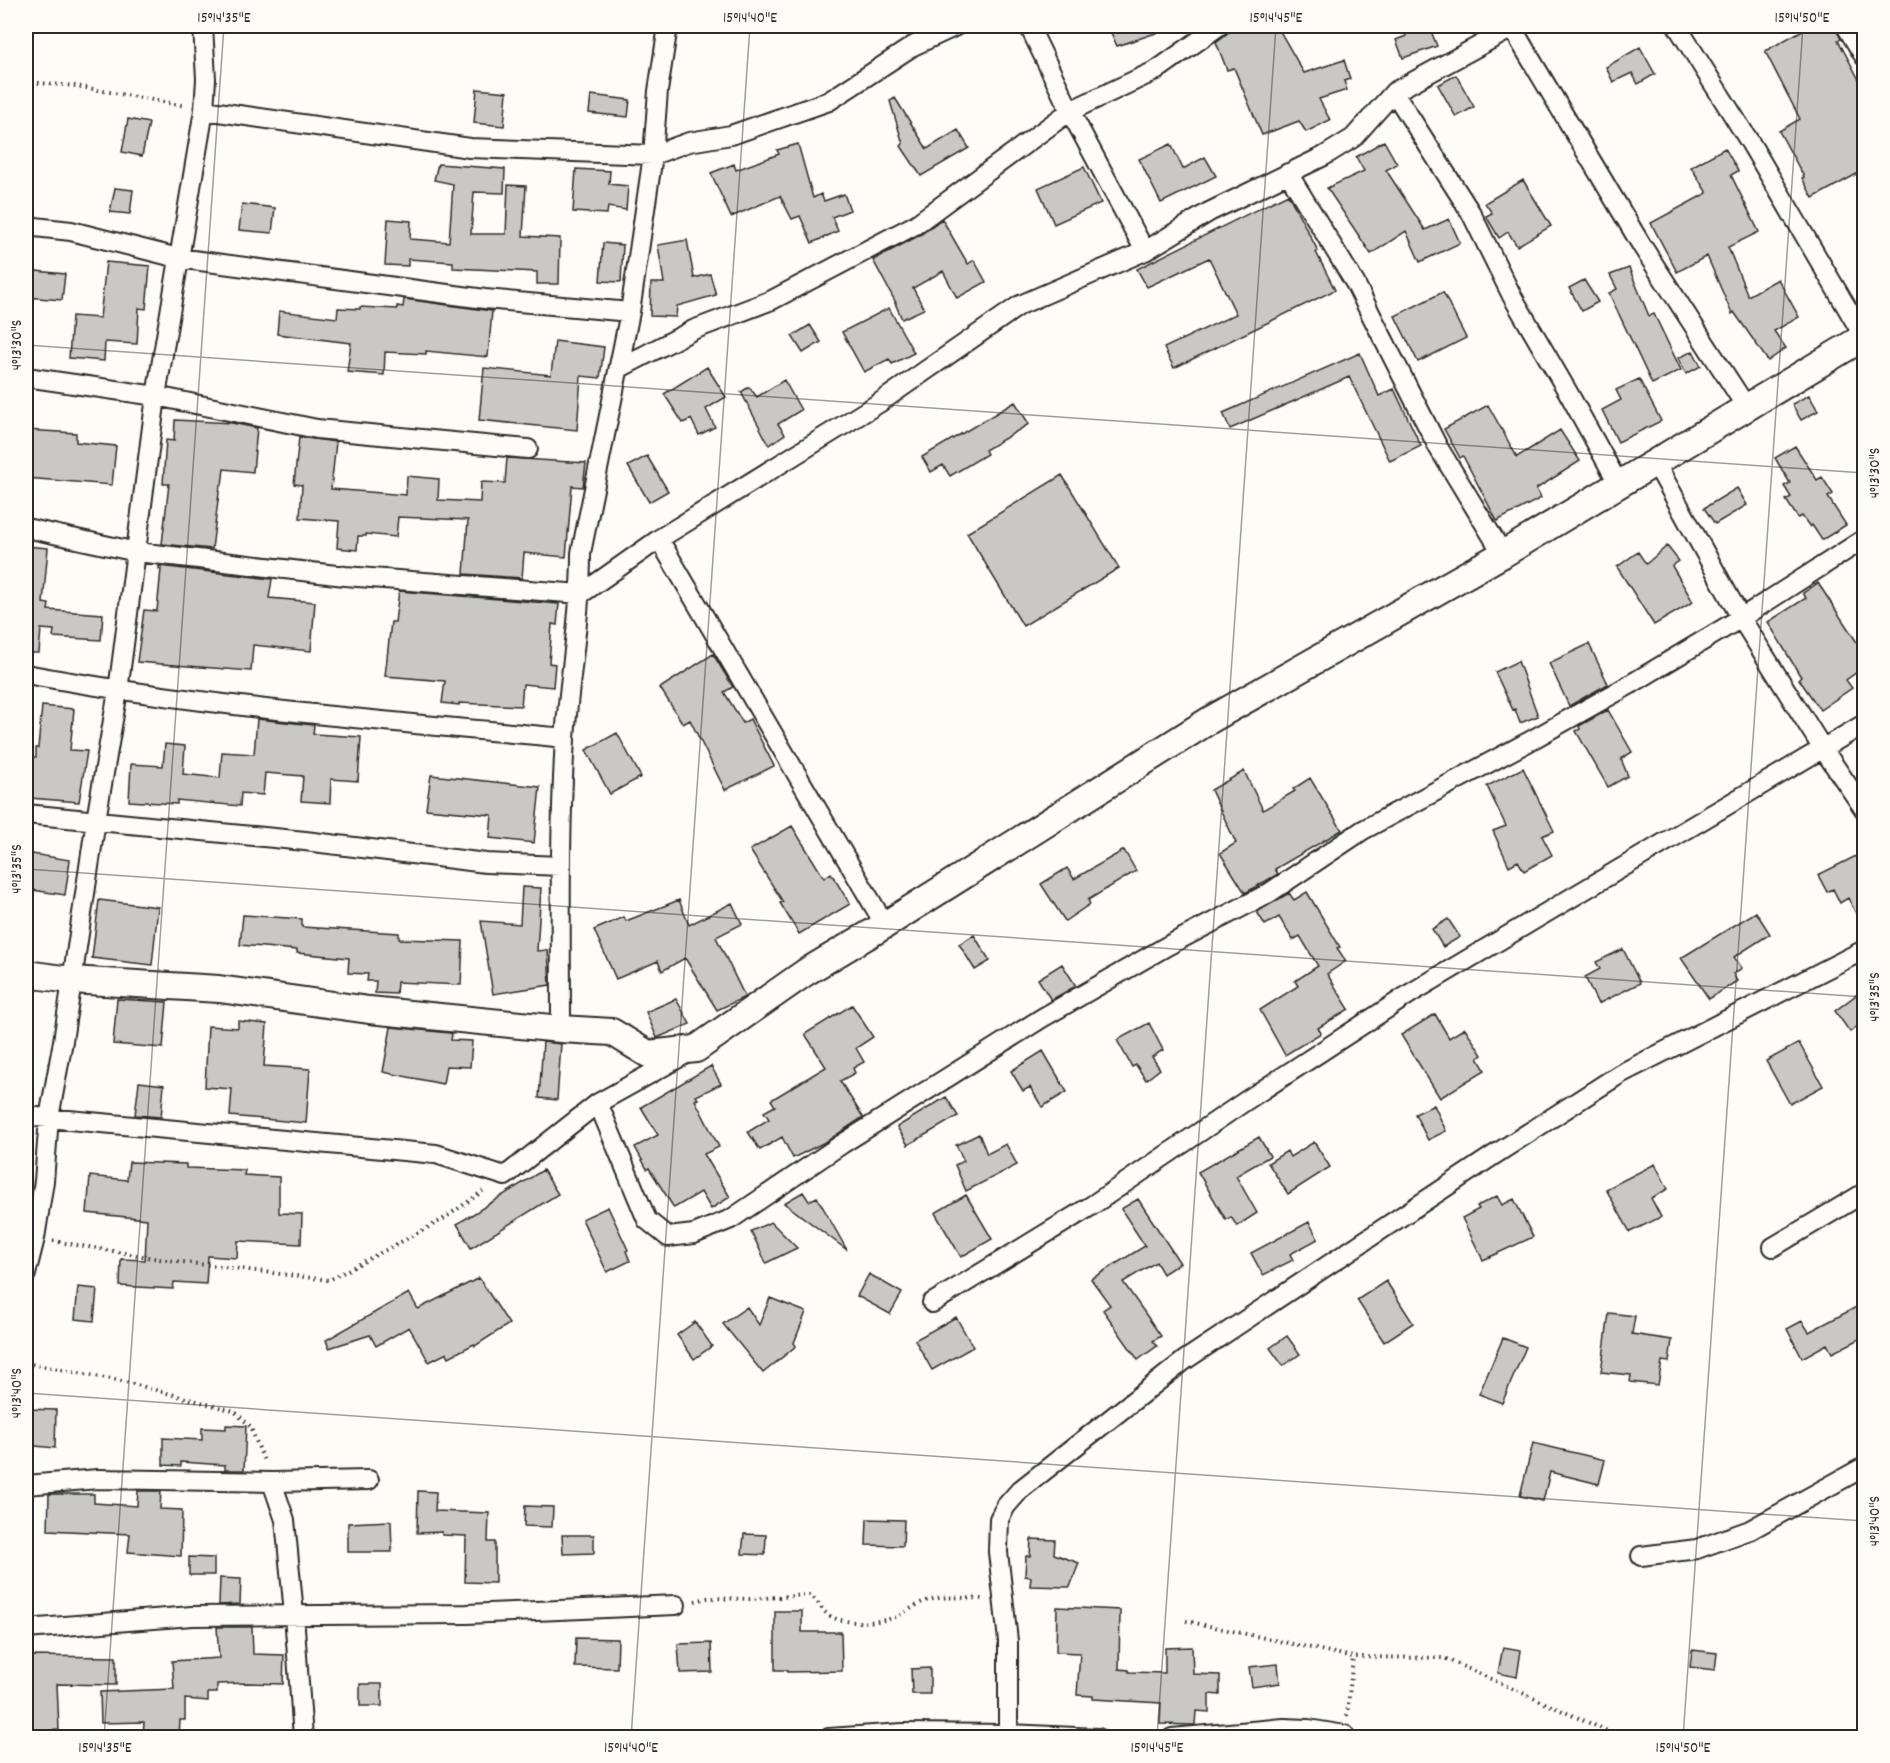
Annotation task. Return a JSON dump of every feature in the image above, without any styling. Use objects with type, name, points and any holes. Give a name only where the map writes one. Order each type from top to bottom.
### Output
[{"type":"street","points":[[26,1274],[35,1238],[44,1181],[49,1119],[118,691],[156,396],[204,110],[206,79],[203,26]]},
{"type":"street","points":[[561,1029],[560,866],[566,738],[581,594],[581,553],[630,312],[653,155],[658,92],[668,26]]},
{"type":"street","points":[[204,110],[470,148],[653,155],[689,142],[731,135],[829,101],[913,46],[956,26]]},
{"type":"street","points":[[1029,26],[1070,111],[1144,252]]},
{"type":"street","points":[[620,368],[693,330],[772,300],[915,225],[1070,111],[1157,70],[1219,26]]},
{"type":"street","points":[[26,1116],[436,1154],[505,1176],[598,1103],[696,1049],[806,972],[885,925],[1210,720],[1503,554],[1864,337],[1751,144],[1677,26]]},
{"type":"street","points":[[1846,26],[1864,56]]},
{"type":"street","points":[[26,528],[137,552],[345,576],[581,594],[658,539],[879,404],[1020,305],[1144,252],[1209,212],[1324,156],[1353,138],[1394,92],[1511,27],[1642,246],[1747,408]]},
{"type":"street","points":[[1394,92],[1471,213],[1512,296],[1618,483]]},
{"type":"street","points":[[1288,173],[1355,283],[1438,447],[1503,554]]},
{"type":"street","points":[[26,226],[71,231],[178,258],[485,299],[630,312]]},
{"type":"street","points":[[26,377],[156,396],[317,429],[528,449]]},
{"type":"street","points":[[1655,462],[1741,618],[1823,749],[1864,809]]},
{"type":"street","points":[[658,539],[885,925]]},
{"type":"street","points":[[598,1103],[647,1220],[668,1237],[694,1234],[731,1219],[842,1144],[1042,1018],[1167,946],[1269,893],[1363,830],[1539,736],[1741,618],[1864,539]]},
{"type":"street","points":[[26,674],[118,691],[353,718],[566,738]]},
{"type":"street","points":[[932,1303],[1091,1206],[1411,993],[1864,724]]},
{"type":"street","points":[[26,814],[305,841],[486,863],[560,866]]},
{"type":"street","points":[[1008,1736],[1010,1672],[998,1552],[999,1519],[1006,1506],[1035,1477],[1185,1360],[1620,1074],[1864,950]]},
{"type":"street","points":[[26,974],[71,980],[219,989],[369,1010],[612,1032],[648,1054],[696,1049]]},
{"type":"street","points":[[1773,1247],[1864,1193]]},
{"type":"street","points":[[1641,1556],[1697,1549],[1749,1530],[1864,1467]]},
{"type":"street","points":[[26,1485],[98,1479],[273,1482],[369,1480]]},
{"type":"street","points":[[273,1482],[285,1520],[303,1737]]},
{"type":"street","points":[[26,1629],[192,1616],[467,1614],[676,1605]]},
{"type":"street","points":[[1172,1737],[1284,1728],[1345,1735]]},
{"type":"street","points":[[829,1737],[903,1733],[1098,1737]]},
{"type":"path","points":[[26,82],[76,86],[204,110]]},
{"type":"path","points":[[35,1238],[159,1259],[329,1280],[442,1220],[505,1176]]},
{"type":"path","points":[[26,1363],[122,1381],[234,1412],[250,1426],[273,1482]]},
{"type":"path","points":[[676,1605],[708,1598],[750,1599],[809,1595],[817,1599],[823,1611],[833,1618],[880,1622],[898,1616],[928,1600],[942,1598],[1003,1600]]},
{"type":"path","points":[[1186,1621],[1353,1657],[1444,1658],[1623,1737]]},
{"type":"path","points":[[1345,1735],[1353,1657]]},
{"type":"building","points":[[1108,26],[1168,26],[1168,29],[1117,46]]},
{"type":"building","points":[[1244,26],[1277,26],[1304,73],[1344,60],[1350,79],[1344,81],[1347,90],[1319,99],[1330,120],[1306,132],[1299,121],[1262,135],[1234,68],[1227,70],[1216,42],[1229,32]]},
{"type":"building","points":[[1403,26],[1429,26],[1437,46],[1403,58],[1396,40],[1406,36]]},
{"type":"building","points":[[1810,26],[1834,26],[1841,39],[1838,40],[1864,89],[1864,170],[1813,198],[1779,131],[1800,119],[1765,51]]},
{"type":"building","points":[[1640,47],[1655,74],[1638,84],[1632,73],[1613,82],[1606,67]]},
{"type":"building","points":[[1456,75],[1474,107],[1456,117],[1438,85]]},
{"type":"building","points":[[477,89],[507,92],[504,126],[474,123]]},
{"type":"building","points":[[591,95],[630,100],[628,117],[589,113]]},
{"type":"building","points":[[895,98],[927,149],[958,130],[969,148],[921,176],[901,146],[903,144],[890,101]]},
{"type":"building","points":[[128,119],[149,123],[142,156],[122,152]]},
{"type":"building","points":[[1384,141],[1397,164],[1386,170],[1425,230],[1449,219],[1460,243],[1420,262],[1406,231],[1371,254],[1327,188],[1364,171],[1356,157]]},
{"type":"building","points":[[798,144],[813,198],[821,194],[824,201],[844,194],[850,210],[832,217],[838,231],[812,243],[800,216],[792,219],[780,196],[731,217],[711,173],[734,164],[736,170],[779,154],[777,150]]},
{"type":"building","points":[[1171,144],[1183,169],[1205,157],[1216,176],[1161,203],[1139,159]]},
{"type":"building","points":[[1725,148],[1738,171],[1731,175],[1759,232],[1728,247],[1748,296],[1778,279],[1799,317],[1774,331],[1786,348],[1768,361],[1734,312],[1732,314],[1707,256],[1677,272],[1651,223],[1707,193],[1691,167]]},
{"type":"building","points":[[438,164],[505,169],[504,193],[474,192],[471,234],[506,234],[508,185],[526,186],[523,236],[560,238],[559,284],[537,284],[537,272],[453,268],[453,262],[408,259],[408,266],[385,265],[388,219],[411,221],[410,239],[449,242],[453,184],[434,180]]},
{"type":"building","points":[[1084,167],[1101,203],[1054,224],[1038,188]]},
{"type":"building","points":[[576,169],[610,171],[609,184],[628,186],[626,210],[608,207],[607,214],[573,212]]},
{"type":"building","points":[[1523,180],[1551,226],[1517,246],[1508,232],[1499,238],[1486,216],[1492,213],[1485,203]]},
{"type":"building","points":[[115,188],[133,190],[130,214],[110,212]]},
{"type":"building","points":[[1288,194],[1318,251],[1316,252],[1335,290],[1174,368],[1164,348],[1236,314],[1209,258],[1147,287],[1137,269]]},
{"type":"building","points":[[242,204],[275,208],[272,233],[239,230]]},
{"type":"building","points":[[942,219],[968,264],[974,260],[986,282],[957,298],[943,271],[913,288],[924,309],[902,319],[873,260],[920,235]]},
{"type":"building","points":[[687,240],[694,278],[710,274],[716,295],[677,306],[676,317],[650,316],[651,283],[664,283],[658,245]]},
{"type":"building","points":[[603,243],[623,245],[621,282],[600,281]]},
{"type":"building","points":[[106,262],[150,266],[146,309],[139,308],[137,344],[105,342],[104,361],[69,358],[72,316],[100,318]]},
{"type":"building","points":[[1629,268],[1649,316],[1654,314],[1681,370],[1652,384],[1609,293],[1617,289],[1610,275]]},
{"type":"building","points":[[26,270],[65,274],[62,300],[26,297]]},
{"type":"building","points":[[1584,280],[1598,302],[1582,311],[1569,288]]},
{"type":"building","points":[[1443,292],[1466,338],[1418,362],[1395,316]]},
{"type":"building","points":[[404,299],[492,311],[488,357],[426,351],[426,354],[385,352],[384,375],[347,372],[351,343],[277,334],[279,311],[337,318],[338,308],[397,309],[397,306],[403,307]]},
{"type":"building","points":[[889,308],[914,353],[892,364],[889,359],[864,372],[842,332]]},
{"type":"building","points":[[810,325],[821,342],[803,353],[792,336]]},
{"type":"building","points":[[555,341],[604,347],[600,378],[581,376],[577,430],[479,420],[484,368],[551,375]]},
{"type":"building","points":[[1693,351],[1701,366],[1686,374],[1678,358]]},
{"type":"building","points":[[1360,353],[1379,396],[1394,389],[1421,446],[1390,461],[1349,377],[1230,429],[1223,413]]},
{"type":"building","points":[[707,367],[726,397],[706,409],[715,427],[699,435],[691,419],[683,423],[664,394]]},
{"type":"building","points":[[1639,379],[1661,421],[1618,442],[1602,410],[1621,400],[1616,390]]},
{"type":"building","points":[[784,380],[801,410],[778,424],[785,434],[769,445],[741,392],[749,387],[757,397]]},
{"type":"building","points":[[1809,395],[1818,411],[1801,420],[1792,404]]},
{"type":"building","points":[[1015,402],[1029,424],[985,450],[987,454],[950,476],[943,465],[931,472],[922,457]]},
{"type":"building","points":[[1488,405],[1517,457],[1560,430],[1580,461],[1536,489],[1541,498],[1497,521],[1463,456],[1460,458],[1444,429]]},
{"type":"building","points":[[175,420],[232,423],[257,428],[253,472],[224,469],[212,549],[162,544],[169,484],[163,484],[166,440],[174,441]]},
{"type":"building","points":[[26,430],[76,433],[76,442],[116,446],[112,485],[26,478]]},
{"type":"building","points":[[299,437],[336,442],[331,489],[406,495],[407,476],[439,479],[438,500],[480,502],[481,482],[505,483],[507,458],[586,463],[583,487],[572,486],[566,557],[524,553],[522,578],[464,574],[468,520],[398,517],[396,537],[366,534],[366,536],[358,536],[357,550],[337,548],[339,521],[300,518],[302,485],[294,484]]},
{"type":"building","points":[[1795,446],[1817,480],[1822,477],[1833,494],[1828,497],[1846,525],[1822,540],[1812,525],[1810,527],[1802,516],[1798,518],[1786,500],[1791,497],[1784,486],[1790,483],[1775,458]]},
{"type":"building","points":[[647,456],[668,491],[649,502],[628,466]]},
{"type":"building","points":[[1062,475],[1119,568],[1023,626],[967,533]]},
{"type":"building","points":[[1737,488],[1747,505],[1715,524],[1704,508]]},
{"type":"building","points":[[26,546],[48,548],[43,603],[49,604],[48,610],[103,614],[101,640],[53,637],[54,630],[41,629],[39,653],[26,653]]},
{"type":"building","points":[[1667,546],[1679,561],[1672,566],[1693,602],[1654,625],[1617,567],[1638,552],[1646,564]]},
{"type":"building","points":[[159,566],[272,579],[269,598],[315,602],[311,651],[253,645],[251,671],[137,662],[144,610],[157,611],[161,569]]},
{"type":"building","points":[[1818,583],[1864,653],[1864,667],[1846,680],[1852,688],[1820,710],[1799,679],[1801,677],[1768,622],[1806,598],[1803,593]]},
{"type":"building","points":[[399,591],[559,604],[557,625],[552,624],[549,663],[555,664],[553,687],[523,684],[521,706],[459,703],[459,705],[442,703],[445,681],[385,676],[391,622],[395,622]]},
{"type":"building","points":[[1589,644],[1608,684],[1569,706],[1549,663]]},
{"type":"building","points":[[713,654],[733,687],[724,692],[743,723],[750,719],[774,766],[725,790],[690,720],[683,724],[660,688]]},
{"type":"building","points":[[1518,661],[1538,716],[1520,723],[1495,672]]},
{"type":"building","points":[[42,706],[74,709],[70,750],[87,751],[79,802],[30,798],[33,757],[36,757],[36,748],[38,748]]},
{"type":"building","points":[[1608,710],[1632,752],[1621,759],[1628,776],[1608,787],[1576,731],[1580,729],[1579,726]]},
{"type":"building","points":[[257,719],[314,725],[313,734],[361,737],[358,781],[331,779],[330,803],[301,801],[303,776],[265,773],[263,795],[241,793],[240,806],[177,800],[177,804],[129,801],[131,764],[163,766],[165,744],[185,746],[183,774],[220,778],[222,752],[254,754]]},
{"type":"building","points":[[617,733],[641,777],[610,794],[586,750]]},
{"type":"building","points":[[1523,768],[1554,831],[1542,836],[1552,855],[1524,871],[1518,861],[1509,866],[1493,831],[1506,826],[1487,786]]},
{"type":"building","points":[[1244,771],[1263,810],[1295,791],[1293,789],[1310,778],[1342,830],[1275,869],[1278,874],[1245,893],[1220,853],[1236,843],[1211,790]]},
{"type":"building","points":[[431,775],[540,787],[534,843],[490,838],[492,815],[426,809]]},
{"type":"building","points":[[792,826],[824,878],[831,873],[850,904],[799,934],[780,903],[783,902],[750,850]]},
{"type":"building","points":[[1124,850],[1136,871],[1088,900],[1090,904],[1065,921],[1041,884],[1067,868],[1074,879]]},
{"type":"building","points":[[1864,852],[1864,929],[1848,898],[1840,903],[1833,889],[1827,892],[1818,875]]},
{"type":"building","points":[[26,853],[70,860],[65,895],[26,889]]},
{"type":"building","points":[[522,887],[541,888],[537,951],[548,950],[550,985],[493,994],[481,921],[520,924]]},
{"type":"building","points":[[1307,892],[1346,961],[1327,974],[1349,1009],[1318,1028],[1321,1033],[1285,1055],[1260,1010],[1298,986],[1295,981],[1318,966],[1300,936],[1293,940],[1279,917],[1265,925],[1257,912],[1289,893],[1294,900]]},
{"type":"building","points":[[99,900],[158,907],[152,965],[92,958]]},
{"type":"building","points":[[679,900],[689,925],[732,903],[742,924],[716,937],[745,997],[717,1010],[685,958],[662,971],[658,961],[616,979],[594,930],[624,917],[626,921]]},
{"type":"building","points":[[1756,912],[1770,934],[1734,957],[1742,968],[1733,974],[1737,981],[1709,999],[1681,958]]},
{"type":"building","points":[[243,915],[302,919],[302,927],[399,933],[399,939],[463,941],[461,985],[397,982],[396,994],[375,993],[376,981],[367,981],[368,974],[348,973],[349,958],[240,945]]},
{"type":"building","points":[[1448,919],[1460,937],[1443,947],[1432,929]]},
{"type":"building","points":[[974,935],[990,961],[975,970],[959,944]]},
{"type":"building","points":[[1623,949],[1640,983],[1598,1004],[1585,977],[1600,969],[1596,962]]},
{"type":"building","points":[[1062,964],[1076,986],[1051,1000],[1038,979]]},
{"type":"building","points":[[1864,989],[1864,1021],[1850,1032],[1835,1011]]},
{"type":"building","points":[[117,999],[167,1002],[163,1048],[113,1044]]},
{"type":"building","points":[[676,999],[690,1024],[657,1038],[646,1012]]},
{"type":"building","points":[[852,1005],[873,1037],[856,1048],[864,1062],[853,1068],[855,1073],[840,1081],[863,1117],[827,1141],[793,1158],[782,1137],[760,1150],[748,1132],[769,1119],[764,1112],[775,1106],[771,1100],[826,1067],[805,1034]]},
{"type":"building","points":[[1435,1014],[1449,1038],[1465,1028],[1482,1055],[1478,1058],[1485,1070],[1440,1098],[1401,1035]]},
{"type":"building","points":[[238,1021],[267,1024],[264,1066],[310,1069],[306,1123],[230,1116],[232,1089],[205,1087],[208,1026],[238,1028]]},
{"type":"building","points":[[1149,1023],[1163,1050],[1152,1057],[1160,1069],[1146,1080],[1136,1065],[1132,1067],[1117,1040]]},
{"type":"building","points":[[391,1027],[450,1033],[452,1034],[451,1040],[472,1041],[470,1067],[446,1066],[443,1084],[383,1072]]},
{"type":"building","points":[[543,1042],[561,1044],[557,1100],[539,1098]]},
{"type":"building","points":[[1799,1043],[1823,1086],[1790,1104],[1766,1061]]},
{"type":"building","points":[[1043,1051],[1067,1092],[1042,1107],[1030,1087],[1023,1091],[1011,1071]]},
{"type":"building","points":[[711,1066],[721,1084],[696,1096],[698,1099],[695,1100],[719,1147],[704,1154],[730,1197],[711,1209],[701,1192],[674,1208],[635,1147],[658,1135],[641,1107]]},
{"type":"building","points":[[139,1082],[164,1085],[161,1117],[135,1115]]},
{"type":"building","points":[[946,1097],[958,1116],[908,1145],[897,1127]]},
{"type":"building","points":[[1434,1105],[1446,1131],[1428,1140],[1415,1114]]},
{"type":"building","points":[[979,1134],[987,1154],[1006,1144],[1017,1165],[966,1191],[955,1165],[964,1161],[956,1145]]},
{"type":"building","points":[[1259,1137],[1270,1156],[1236,1176],[1257,1213],[1237,1226],[1231,1217],[1226,1220],[1198,1172]]},
{"type":"building","points":[[1314,1142],[1330,1167],[1288,1194],[1268,1163],[1287,1151],[1290,1157]]},
{"type":"building","points":[[129,1162],[186,1164],[186,1168],[245,1170],[244,1175],[279,1177],[279,1213],[302,1214],[301,1244],[238,1241],[237,1258],[208,1256],[206,1284],[174,1282],[173,1289],[120,1286],[121,1259],[145,1260],[147,1219],[87,1213],[90,1176],[127,1180]]},
{"type":"building","points":[[1655,1164],[1668,1189],[1651,1198],[1661,1217],[1630,1232],[1606,1189]]},
{"type":"building","points":[[543,1170],[558,1194],[471,1248],[457,1224]]},
{"type":"building","points":[[803,1192],[809,1201],[817,1197],[847,1250],[784,1203]]},
{"type":"building","points":[[966,1195],[992,1239],[961,1257],[935,1213]]},
{"type":"building","points":[[1497,1196],[1502,1205],[1514,1199],[1533,1237],[1483,1260],[1462,1218],[1479,1209],[1477,1206]]},
{"type":"building","points":[[1138,1199],[1180,1263],[1163,1274],[1156,1262],[1123,1282],[1161,1336],[1153,1341],[1157,1346],[1138,1360],[1103,1310],[1110,1305],[1091,1279],[1145,1246],[1121,1209]]},
{"type":"building","points":[[608,1207],[628,1250],[626,1251],[630,1261],[607,1272],[582,1219]]},
{"type":"building","points":[[771,1222],[797,1248],[766,1263],[751,1231]]},
{"type":"building","points":[[1309,1222],[1318,1239],[1290,1254],[1293,1260],[1263,1275],[1251,1253]]},
{"type":"building","points":[[869,1274],[902,1293],[890,1314],[857,1296]]},
{"type":"building","points":[[479,1278],[509,1324],[475,1346],[474,1344],[449,1357],[447,1353],[429,1362],[409,1327],[376,1346],[370,1335],[329,1348],[326,1340],[409,1293],[418,1309]]},
{"type":"building","points":[[1386,1281],[1413,1323],[1384,1342],[1357,1300]]},
{"type":"building","points":[[78,1287],[97,1289],[94,1321],[75,1319]]},
{"type":"building","points":[[770,1298],[806,1312],[794,1343],[796,1346],[763,1373],[723,1324],[747,1307],[759,1325]]},
{"type":"building","points":[[1864,1303],[1864,1337],[1832,1353],[1827,1344],[1802,1358],[1787,1329],[1802,1321],[1809,1332]]},
{"type":"building","points":[[1609,1313],[1635,1316],[1632,1334],[1672,1340],[1669,1362],[1662,1361],[1658,1385],[1630,1382],[1631,1375],[1601,1372]]},
{"type":"building","points":[[956,1317],[973,1347],[932,1370],[915,1340]]},
{"type":"building","points":[[695,1322],[712,1346],[694,1359],[677,1335]]},
{"type":"building","points":[[1287,1336],[1300,1354],[1283,1366],[1270,1348]]},
{"type":"building","points":[[1503,1338],[1526,1347],[1502,1403],[1479,1394]]},
{"type":"building","points":[[26,1409],[56,1410],[55,1448],[26,1445]]},
{"type":"building","points":[[226,1425],[246,1426],[244,1470],[225,1470],[225,1465],[181,1462],[181,1466],[163,1465],[163,1438],[202,1440],[202,1428],[226,1429]]},
{"type":"building","points":[[1533,1443],[1605,1460],[1599,1484],[1550,1472],[1543,1501],[1520,1496]]},
{"type":"building","points":[[138,1491],[161,1491],[160,1509],[182,1510],[181,1556],[128,1552],[130,1534],[48,1530],[49,1494],[94,1494],[94,1503],[137,1506]]},
{"type":"building","points":[[418,1491],[436,1492],[435,1511],[489,1513],[488,1542],[495,1542],[495,1583],[465,1582],[466,1536],[442,1535],[442,1532],[417,1533]]},
{"type":"building","points":[[525,1506],[553,1507],[552,1527],[524,1526]]},
{"type":"building","points":[[867,1519],[904,1520],[903,1546],[866,1545]]},
{"type":"building","points":[[391,1521],[392,1552],[348,1552],[348,1523]]},
{"type":"building","points":[[744,1534],[766,1535],[765,1555],[742,1554]]},
{"type":"building","points":[[562,1535],[594,1535],[594,1553],[563,1554]]},
{"type":"building","points":[[1031,1539],[1055,1540],[1054,1554],[1079,1563],[1070,1587],[1030,1586],[1031,1577],[1025,1576],[1026,1556],[1030,1556]]},
{"type":"building","points":[[189,1557],[214,1558],[214,1575],[189,1575]]},
{"type":"building","points":[[220,1578],[241,1579],[240,1604],[219,1605]]},
{"type":"building","points":[[1057,1607],[1120,1610],[1119,1669],[1129,1670],[1129,1672],[1165,1673],[1165,1648],[1192,1647],[1193,1674],[1220,1675],[1220,1695],[1209,1694],[1209,1712],[1196,1711],[1195,1725],[1192,1725],[1160,1724],[1161,1703],[1093,1699],[1093,1696],[1077,1695],[1080,1653],[1056,1652]]},
{"type":"building","points":[[775,1611],[802,1611],[802,1632],[841,1632],[842,1671],[787,1672],[787,1670],[775,1670]]},
{"type":"building","points":[[217,1627],[252,1627],[253,1654],[284,1655],[283,1684],[217,1684],[217,1693],[208,1693],[208,1701],[185,1699],[185,1720],[180,1720],[179,1737],[143,1737],[144,1722],[101,1723],[100,1692],[174,1689],[172,1661],[219,1658]]},
{"type":"building","points":[[576,1638],[618,1639],[617,1668],[575,1667]]},
{"type":"building","points":[[711,1643],[712,1672],[680,1673],[678,1644]]},
{"type":"building","points":[[1503,1647],[1521,1650],[1517,1677],[1498,1673]]},
{"type":"building","points":[[1692,1650],[1717,1653],[1715,1670],[1690,1667]]},
{"type":"building","points":[[26,1656],[116,1657],[116,1685],[57,1684],[59,1730],[27,1732]]},
{"type":"building","points":[[1278,1664],[1280,1683],[1252,1687],[1249,1667]]},
{"type":"building","points":[[930,1668],[930,1694],[912,1694],[911,1669]]},
{"type":"building","points":[[360,1684],[382,1684],[382,1706],[360,1706]]}]
